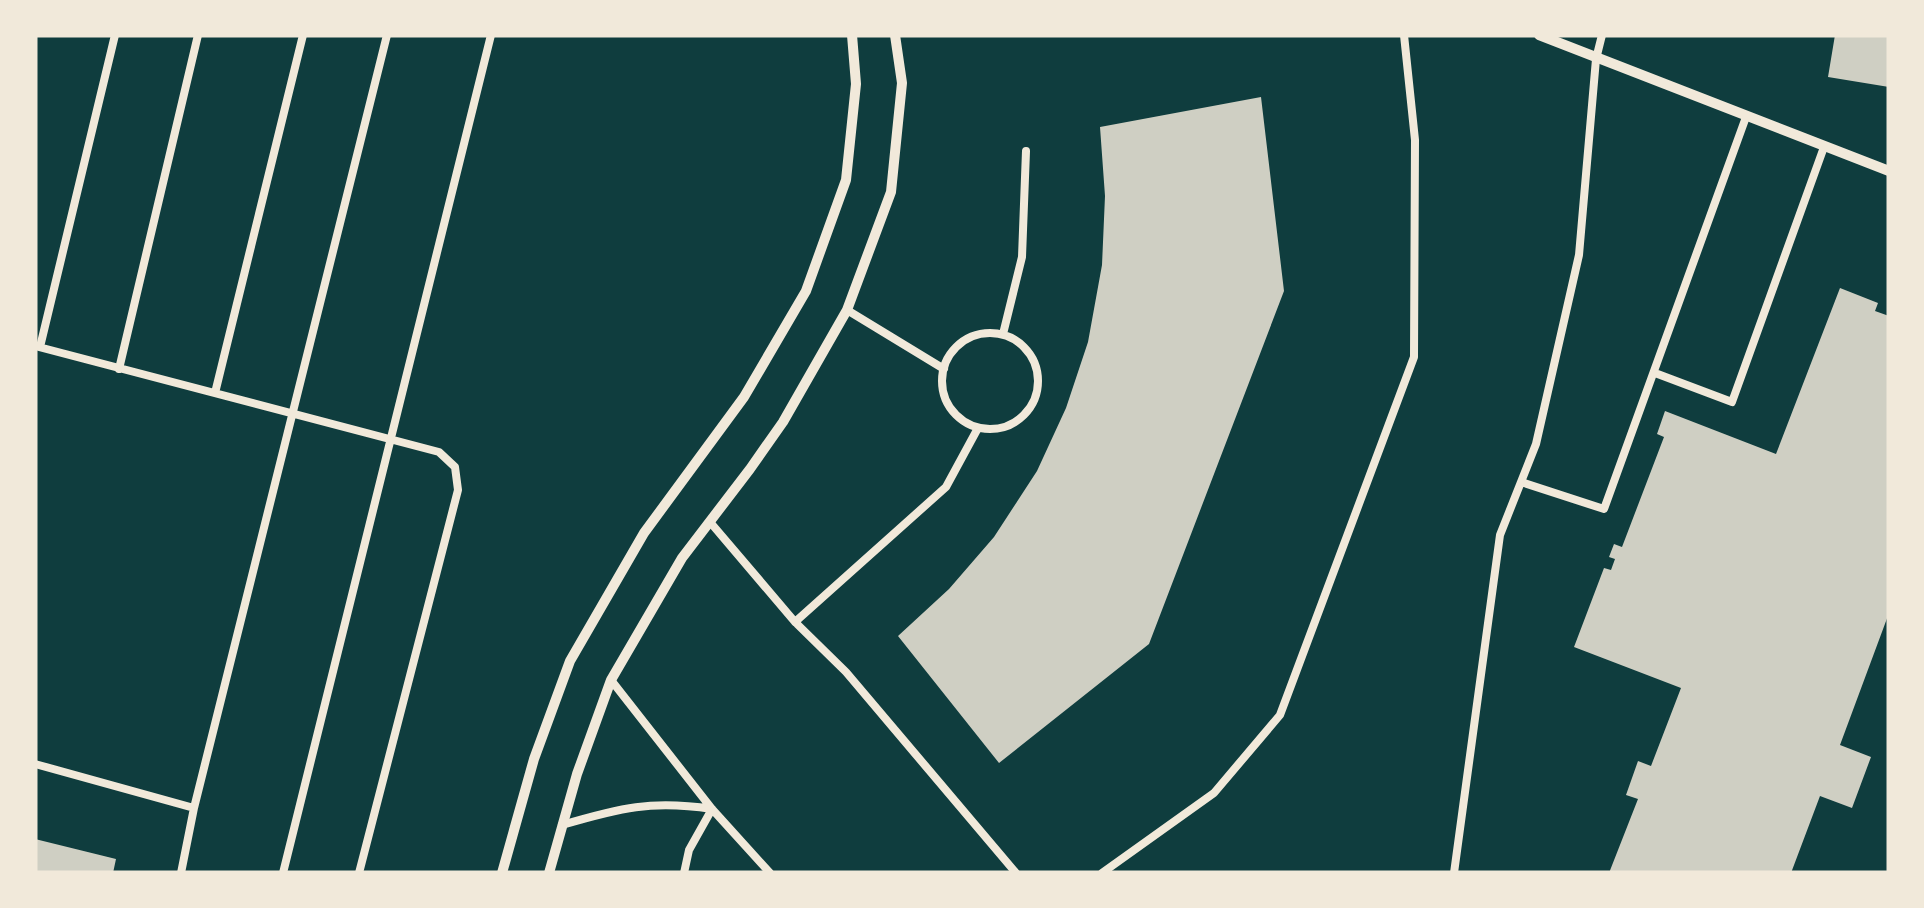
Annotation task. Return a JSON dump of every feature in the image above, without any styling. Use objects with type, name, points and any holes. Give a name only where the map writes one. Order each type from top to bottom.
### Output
[{"type":"street","points":[[502,873],[534,760],[570,661],[644,533],[744,398],[806,290],[846,180],[856,84],[852,35]]},
{"type":"street","points":[[549,873],[611,680],[682,558],[783,422],[847,310],[891,192],[902,83],[895,35]]},
{"type":"street","points":[[1540,35],[1889,171]]},
{"type":"lane","points":[[115,35],[38,347],[439,452],[455,467],[458,490],[359,873]]},
{"type":"lane","points":[[120,368],[198,35]]},
{"type":"lane","points":[[215,393],[303,35]]},
{"type":"lane","points":[[181,873],[387,35]]},
{"type":"lane","points":[[283,873],[491,35]]},
{"type":"lane","points":[[1102,873],[1214,792],[1280,715],[1414,357],[1415,140],[1404,35]]},
{"type":"lane","points":[[1454,873],[1500,534],[1536,444],[1579,255],[1596,59],[1602,35]]},
{"type":"lane","points":[[1521,482],[1604,509],[1746,117]]},
{"type":"lane","points":[[1655,373],[1732,402],[1824,146]]},
{"type":"lane","points":[[1002,334],[1022,256],[1026,151]]},
{"type":"lane","points":[[847,310],[944,368]]},
{"type":"lane","points":[[987,333],[1002,334],[1028,350],[1036,364],[1037,393],[1021,418],[993,429],[978,428],[964,421],[945,398],[944,368],[960,343],[987,333]]},
{"type":"lane","points":[[795,622],[946,487],[978,428]]},
{"type":"lane","points":[[710,522],[795,622],[846,672],[1016,873]]},
{"type":"lane","points":[[611,680],[712,809],[770,873]]},
{"type":"lane","points":[[35,764],[194,808]]},
{"type":"lane","points":[[562,825],[637,805],[672,803],[712,809]]},
{"type":"lane","points":[[684,873],[689,850],[712,809]]},
{"type":"building","points":[[1835,35],[1889,35],[1889,87],[1828,77]]},
{"type":"building","points":[[1261,97],[1284,291],[1149,644],[999,763],[898,636],[949,589],[994,537],[1037,471],[1066,408],[1088,342],[1102,265],[1105,196],[1100,127]]},
{"type":"building","points":[[1840,288],[1878,303],[1875,311],[1889,316],[1889,613],[1840,745],[1871,757],[1852,808],[1820,796],[1791,873],[1609,873],[1638,799],[1626,795],[1638,761],[1651,766],[1681,688],[1574,647],[1604,568],[1611,570],[1615,559],[1609,557],[1614,544],[1622,547],[1664,437],[1657,434],[1665,411],[1776,454]]},
{"type":"building","points":[[35,839],[116,859],[113,873],[35,873]]}]
